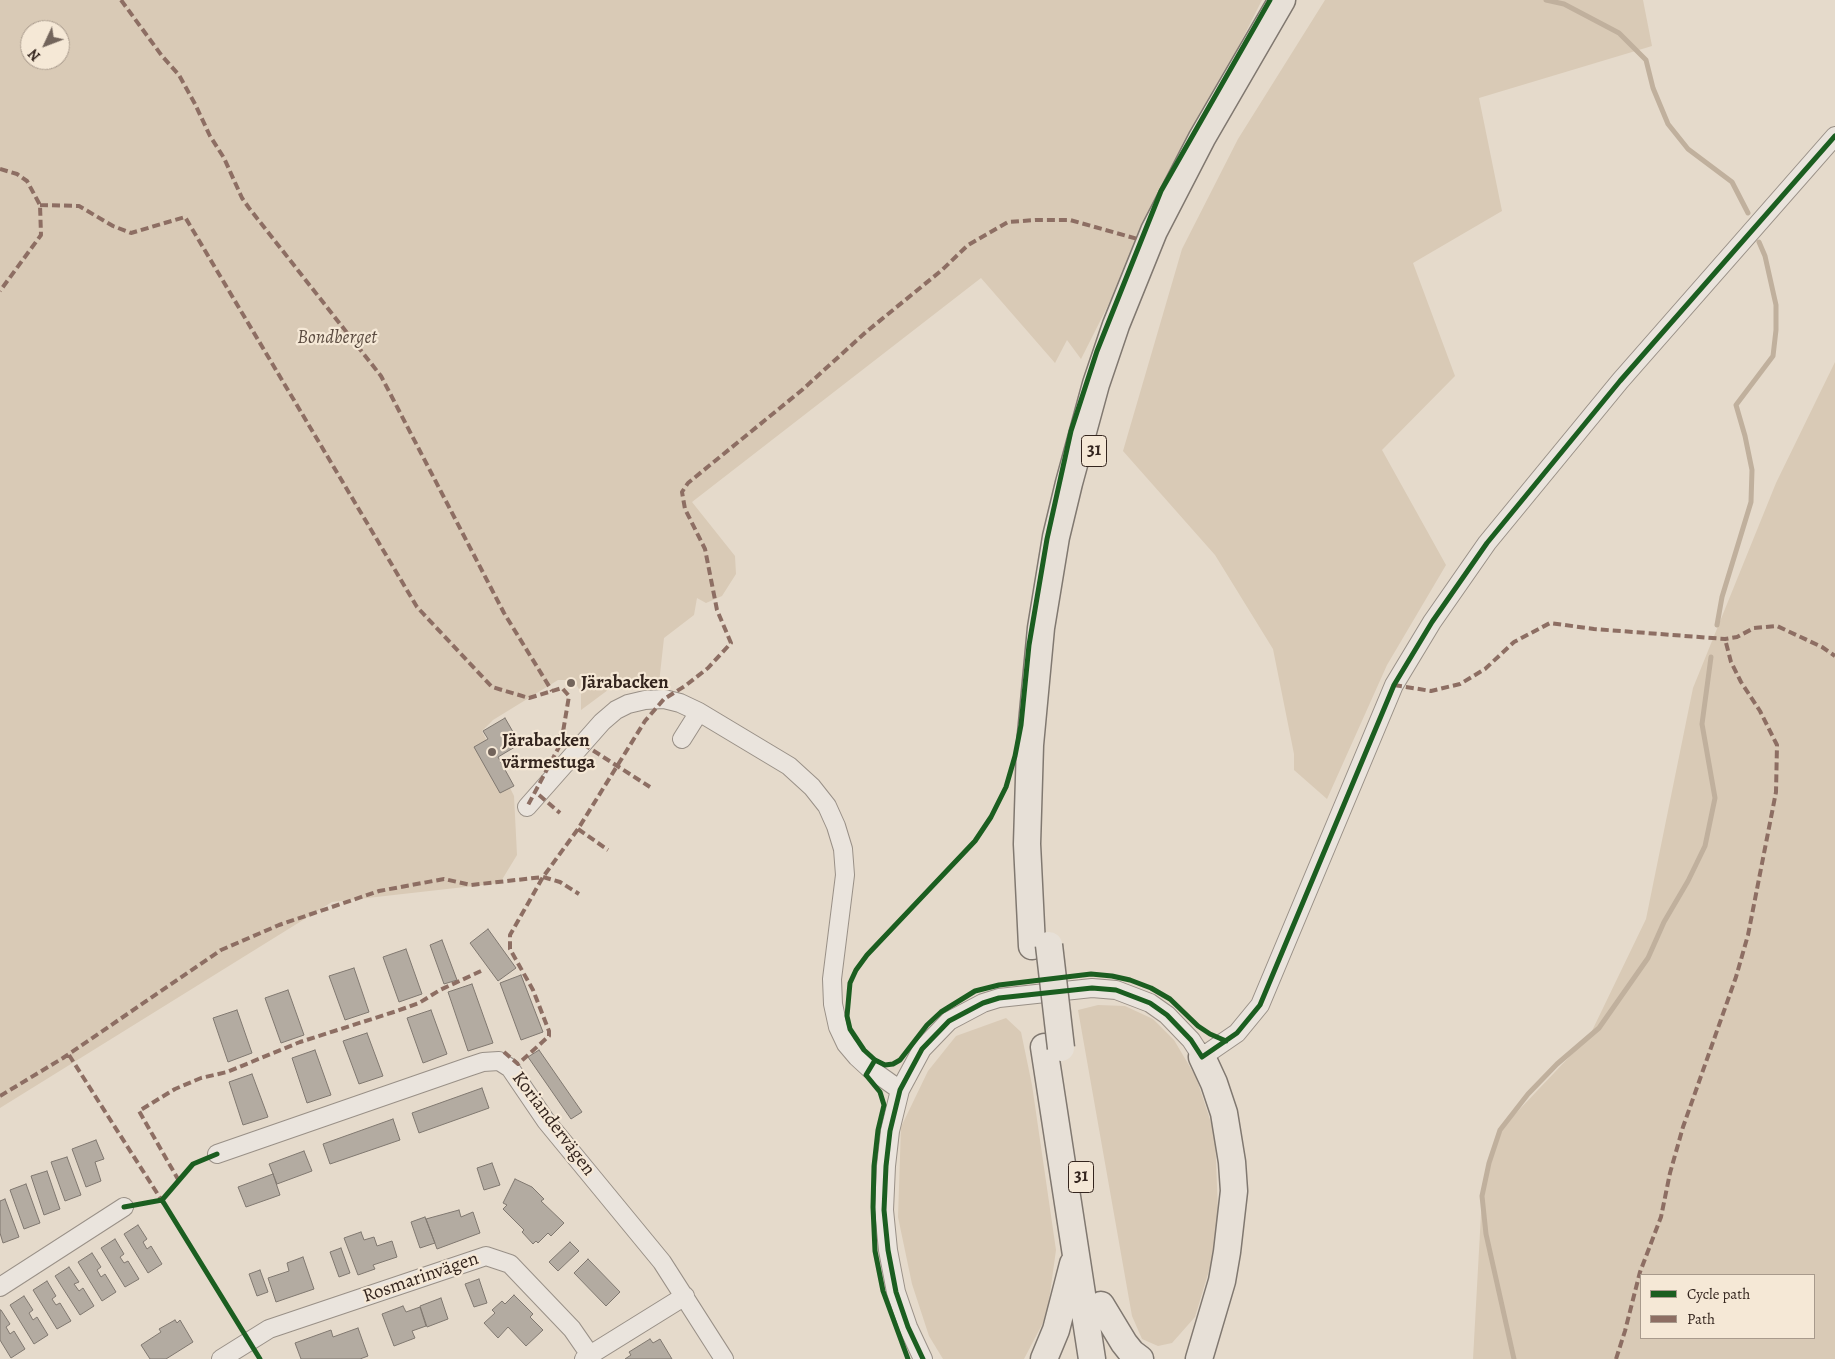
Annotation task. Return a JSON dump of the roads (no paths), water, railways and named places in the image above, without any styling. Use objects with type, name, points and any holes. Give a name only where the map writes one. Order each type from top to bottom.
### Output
[{"type":"highway","name":"31","points":[[1092,1359],[1076,1254],[1052,1048],[1053,996],[1040,946],[1027,844],[1030,745],[1041,628],[1054,546],[1069,483],[1096,384],[1116,324],[1154,231],[1202,138],[1282,0]]},
{"type":"highway","name":"31","points":[[1040,946],[1046,738],[1059,614],[1072,535],[1086,479],[1115,378],[1134,322],[1165,246],[1216,145],[1301,0]]},
{"type":"highway","name":"31","points":[[1052,1048],[1101,1305],[1109,1359]]},
{"type":"highway","points":[[1180,1359],[1194,1350],[1203,1347],[1222,1281],[1234,1191],[1231,1155],[1224,1113],[1214,1083],[1202,1057]]},
{"type":"highway","points":[[1044,1359],[1056,1330],[1076,1254]]},
{"type":"highway","points":[[1101,1305],[1124,1343],[1140,1359]]},
{"type":"street","points":[[923,1359],[908,1326],[896,1292],[888,1250],[884,1210],[890,1131],[900,1090],[922,1049],[942,1027],[966,1011],[983,1003],[999,998],[1092,988],[1116,990],[1150,1003],[1167,1015],[1191,1040],[1202,1057],[1237,1033],[1260,1005],[1394,685],[1432,622],[1487,543],[1620,381],[1835,136]]},
{"type":"street","points":[[527,807],[602,722],[616,710],[628,704],[645,700],[664,699],[680,703],[699,712],[789,766],[812,787],[827,806],[843,849],[845,875],[832,979],[833,1004],[838,1026],[846,1044],[857,1057],[900,1090]]},
{"type":"street","points":[[682,739],[699,712]]},
{"type":"street","name":"Koriandervägen","points":[[217,1154],[482,1062],[499,1061],[510,1068],[546,1121],[662,1262],[724,1359]]},
{"type":"street","points":[[0,1287],[124,1207]]},
{"type":"street","name":"Rosmarinvägen","points":[[221,1359],[269,1329],[486,1256],[510,1264],[572,1329],[587,1357],[684,1296]]},
{"type":"waterway","points":[[1546,0],[1564,4],[1619,33],[1646,60],[1653,88],[1668,124],[1688,149],[1732,182],[1748,213]]},
{"type":"waterway","points":[[1717,625],[1722,597],[1751,502],[1752,470],[1736,405],[1773,356],[1776,330],[1776,305],[1765,256],[1759,242]]},
{"type":"waterway","points":[[1514,1359],[1486,1234],[1482,1196],[1489,1163],[1500,1130],[1528,1094],[1557,1064],[1599,1028],[1648,958],[1664,922],[1688,881],[1705,846],[1715,798],[1702,724],[1711,657]]},
{"type":"place","name":"Järabacken","points":[[571,683]]},
{"type":"place","name":"Järabacken värmestuga","points":[[492,752]]},
{"type":"park label","name":"Bondberget","points":[[337,338]]}]
